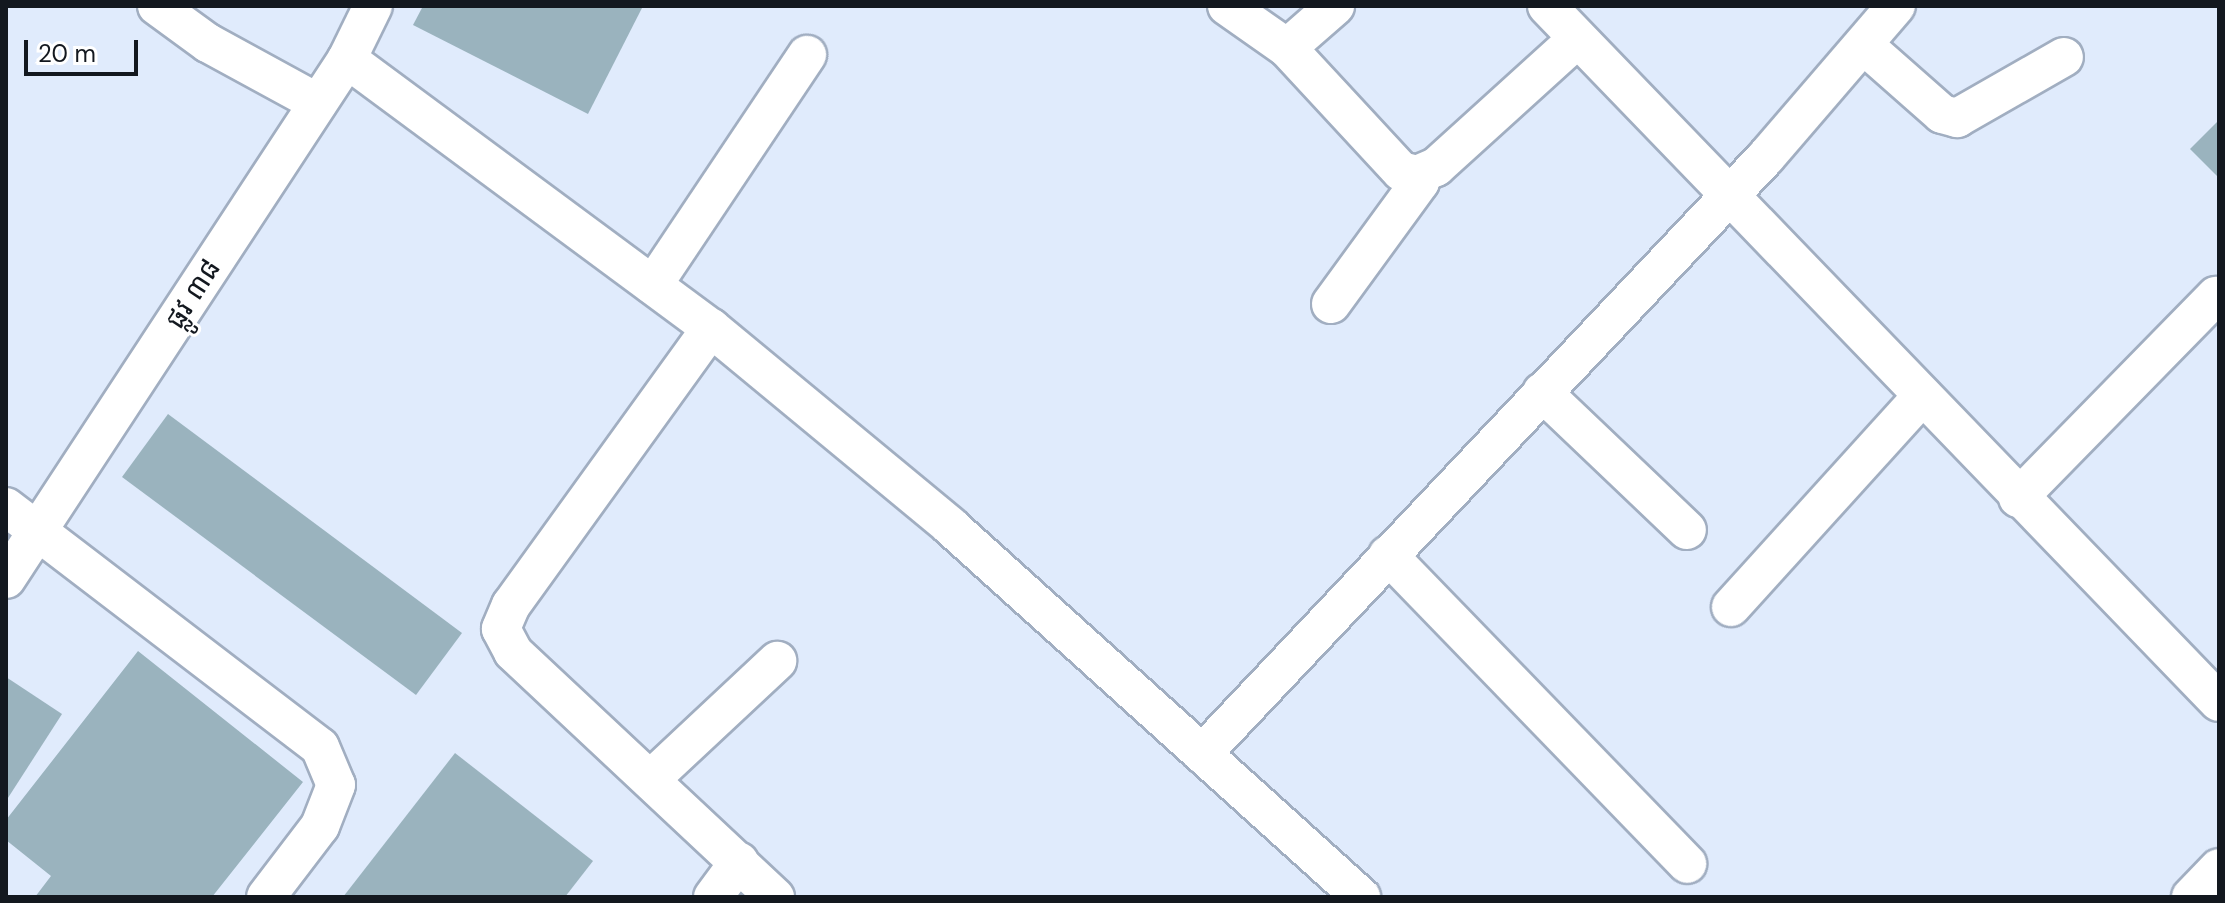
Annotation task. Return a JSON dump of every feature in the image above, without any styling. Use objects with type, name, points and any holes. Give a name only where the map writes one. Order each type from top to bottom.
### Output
[{"type":"street","points":[[157,6],[208,43],[318,103]]},
{"type":"street","name":"ផ្លូវ ៣៨","points":[[6,579],[347,59],[373,6]]},
{"type":"street","points":[[1227,6],[1287,48],[1401,171],[1417,175],[1436,167],[1576,40]]},
{"type":"street","points":[[1287,48],[1335,6]]},
{"type":"street","points":[[1547,6],[1576,40],[1729,195],[2018,498],[2219,702]]},
{"type":"street","points":[[1202,754],[1729,195],[1866,47],[1896,6]]},
{"type":"street","points":[[1866,47],[1942,114],[1957,118],[1971,115],[2064,57]]},
{"type":"street","points":[[653,285],[807,55]]},
{"type":"street","points":[[347,59],[711,328],[950,526],[1356,895]]},
{"type":"street","points":[[1331,304],[1420,182],[1417,175]]},
{"type":"street","points":[[2018,498],[2216,296]]},
{"type":"street","points":[[711,328],[511,605],[501,629],[513,652],[775,897]]},
{"type":"street","points":[[1542,392],[1687,530]]},
{"type":"street","points":[[1731,607],[1922,396]]},
{"type":"street","points":[[6,507],[39,528],[320,747],[336,785],[320,826],[266,897]]},
{"type":"street","points":[[1388,555],[1687,864]]},
{"type":"street","points":[[651,779],[777,661]]},
{"type":"street","points":[[713,897],[739,862]]},
{"type":"street","points":[[2191,897],[2219,868]]},
{"type":"building","points":[[423,6],[643,6],[588,114],[413,25]]},
{"type":"building","points":[[2219,120],[2219,178],[2190,149]]},
{"type":"building","points":[[168,414],[462,633],[416,695],[122,477]]},
{"type":"building","points":[[138,651],[303,782],[212,897],[35,897],[51,876],[6,840],[6,820]]},
{"type":"building","points":[[6,677],[62,714],[6,801]]},
{"type":"building","points":[[455,753],[593,861],[565,897],[343,897]]}]
